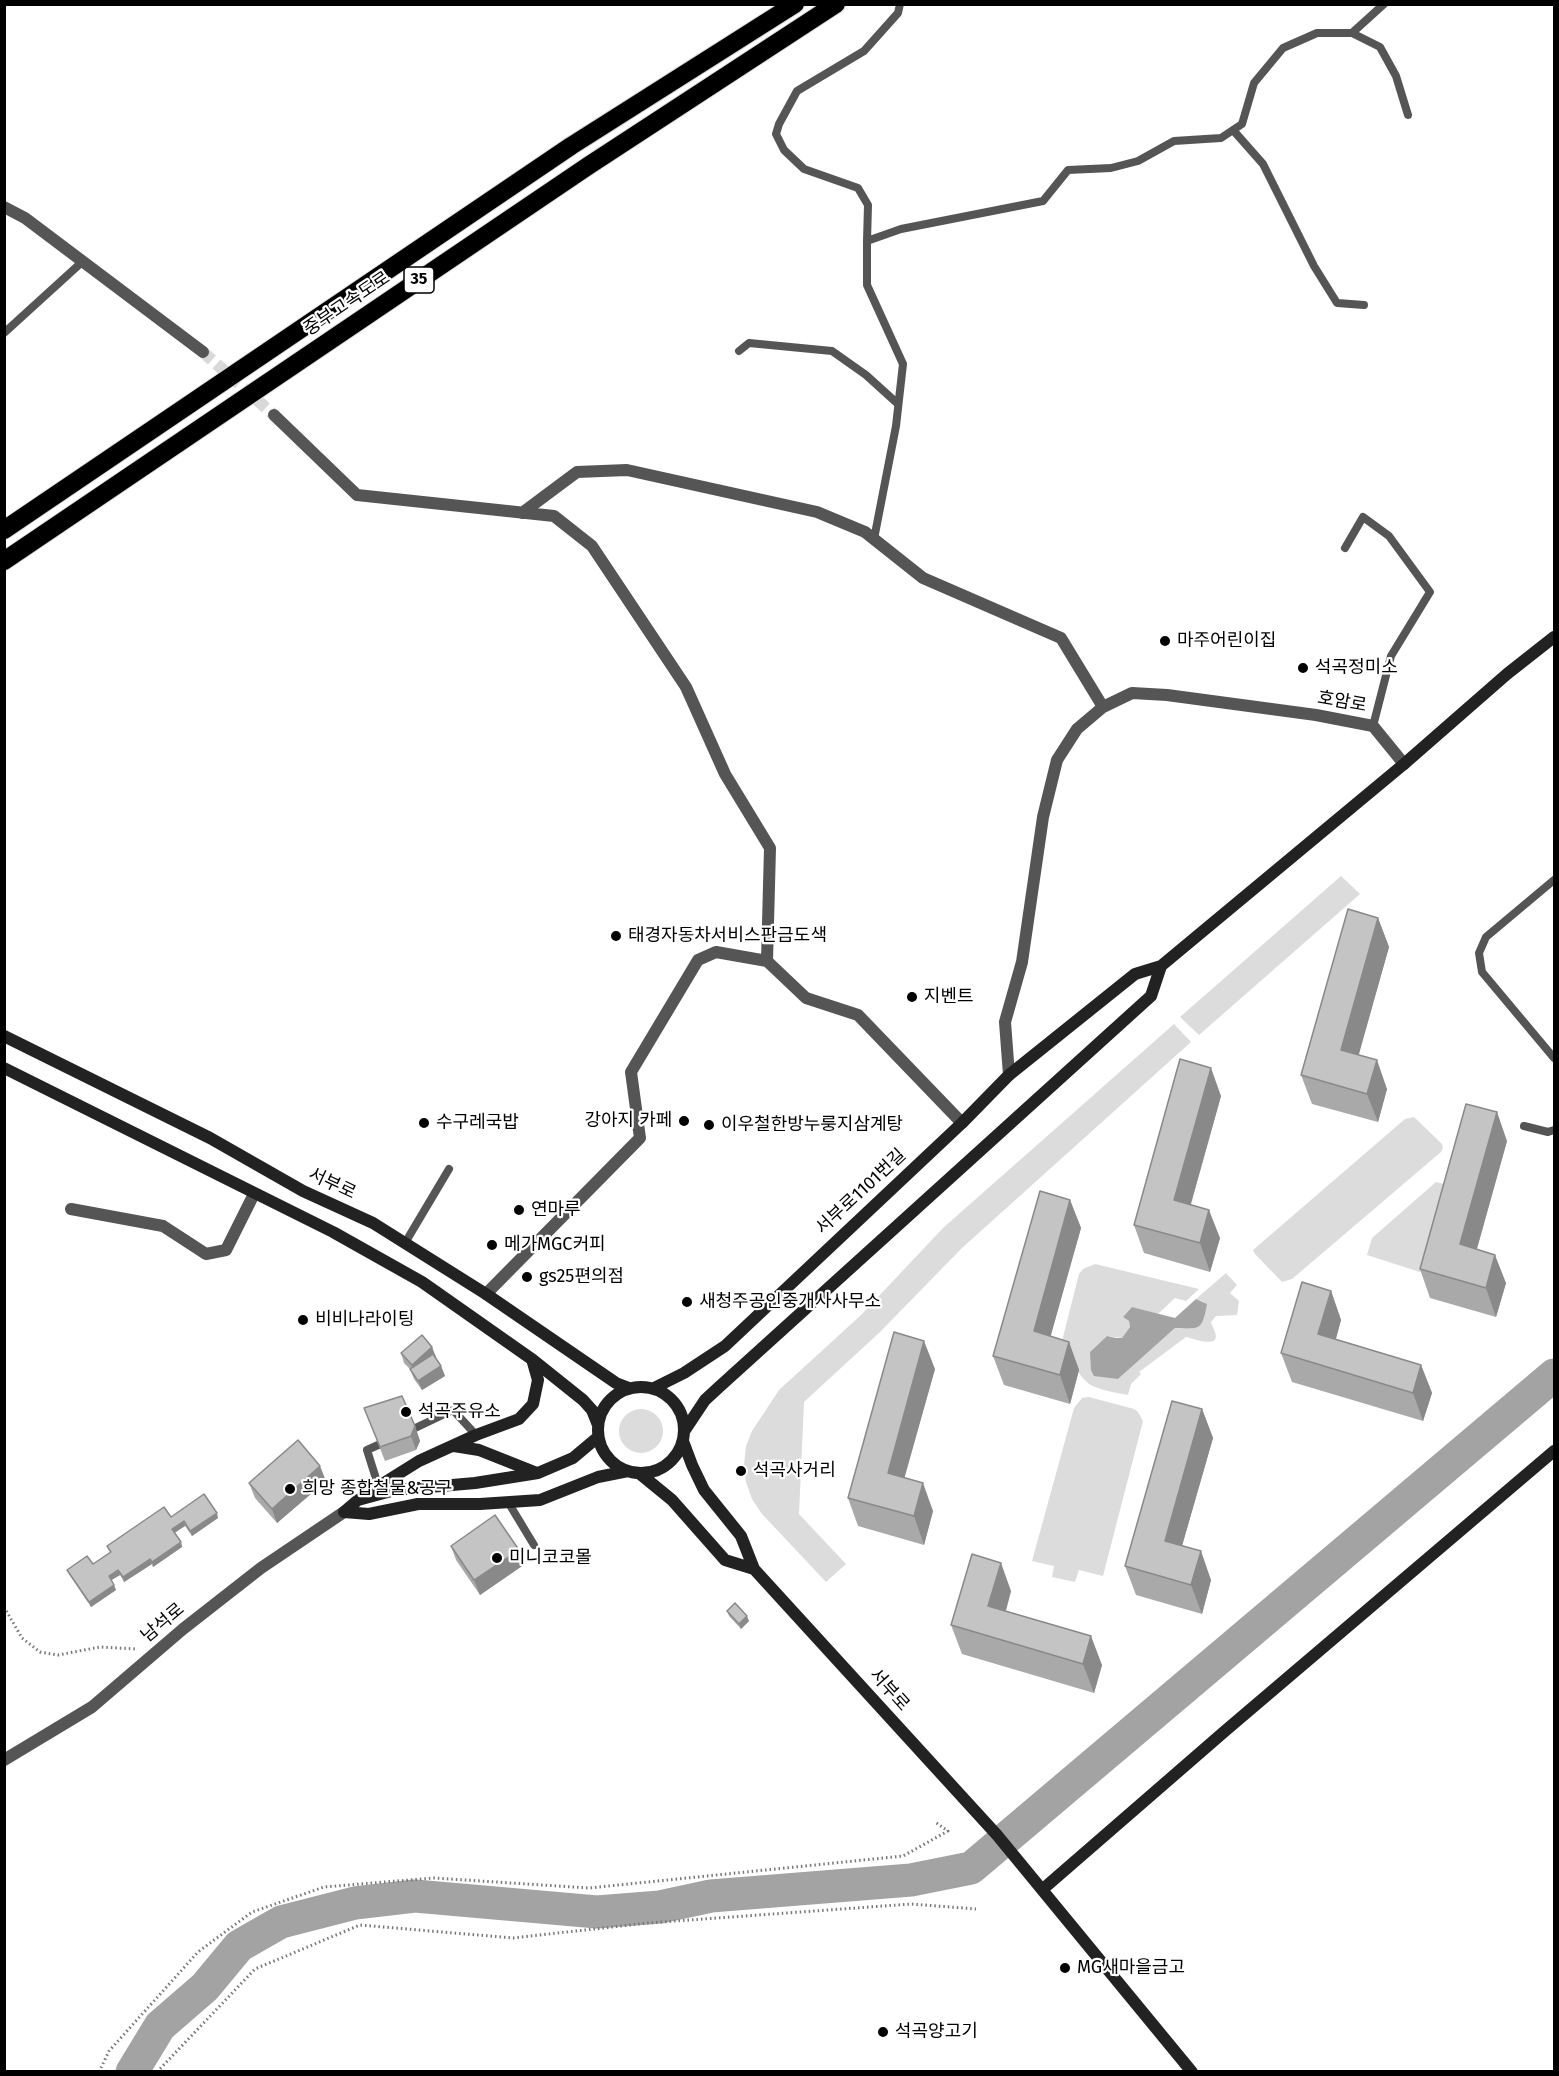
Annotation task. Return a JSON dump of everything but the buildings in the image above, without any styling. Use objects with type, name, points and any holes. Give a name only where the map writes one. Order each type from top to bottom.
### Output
[{"type":"highway","name":"중부고속도로","points":[[4,530],[572,146],[795,4]]},
{"type":"highway","name":"중부고속도로","points":[[4,561],[578,172],[836,4]]},
{"type":"street","points":[[4,207],[25,218],[203,352]]},
{"type":"street","points":[[274,415],[357,495],[554,516],[592,546],[686,687],[725,774],[770,848],[767,962]]},
{"type":"street","points":[[522,513],[576,472],[627,471],[817,512],[865,532],[924,578],[1061,638],[1103,707],[1077,729],[1057,760],[1043,817],[1022,962],[1005,1022],[1009,1075]]},
{"type":"street","points":[[344,1512],[369,1514],[418,1504],[540,1500],[598,1477],[662,1468],[671,1461],[705,1400],[1151,996],[1161,966],[1554,637]]},
{"type":"street","name":"호암로","points":[[1103,707],[1132,693],[1167,695],[1293,712],[1373,726],[1404,764]]},
{"type":"street","points":[[486,1294],[640,1138],[631,1072],[699,960],[716,952],[767,962],[806,998],[858,1015],[962,1123]]},
{"type":"street","name":"서부로1101번길","points":[[654,1388],[725,1346],[773,1298],[962,1123],[1009,1075],[1136,974],[1161,966]]},
{"type":"street","name":"서부로","points":[[4,1036],[210,1138],[303,1191],[373,1223],[486,1294],[616,1383],[629,1388]]},
{"type":"street","points":[[4,1068],[333,1232],[422,1282],[532,1359],[583,1400],[592,1410],[608,1458],[633,1472],[672,1500],[725,1560],[754,1569]]},
{"type":"street","points":[[71,1209],[163,1226],[206,1254],[226,1250],[254,1194]]},
{"type":"street","points":[[344,1512],[378,1485],[419,1461],[519,1419],[533,1404],[538,1380],[532,1359]]},
{"type":"street","points":[[358,1500],[395,1490],[475,1483],[538,1473],[573,1458],[598,1431],[601,1414],[607,1403],[615,1395],[637,1386],[654,1388],[670,1397],[683,1418],[684,1436]]},
{"type":"street","name":"서부로","points":[[684,1436],[692,1465],[704,1490],[741,1536],[754,1569],[997,1835],[1043,1889]]},
{"type":"street","points":[[454,1446],[479,1450],[538,1473]]},
{"type":"street","points":[[1192,2072],[1043,1889],[1554,1451]]},
{"type":"street","name":"남석로","points":[[4,1760],[92,1707],[261,1568],[344,1512]]},
{"type":"lane","points":[[874,539],[903,364],[867,285],[868,205],[858,188],[804,169],[784,150],[777,134],[779,124],[797,92],[864,51],[898,13],[900,4]]},
{"type":"lane","points":[[1352,33],[1384,4]]},
{"type":"lane","points":[[867,241],[901,229],[1043,201],[1068,170],[1111,168],[1138,161],[1174,141],[1221,138],[1242,124],[1254,82],[1283,48],[1317,33],[1352,33],[1380,47],[1396,76],[1408,115]]},
{"type":"lane","points":[[1233,130],[1263,164],[1314,266],[1337,303],[1364,305]]},
{"type":"lane","points":[[4,333],[82,262]]},
{"type":"lane","points":[[739,351],[749,343],[832,351],[866,375],[898,404]]},
{"type":"lane","points":[[1345,548],[1363,517],[1389,536],[1430,592],[1391,656],[1373,726]]},
{"type":"lane","points":[[1554,880],[1486,937],[1479,953],[1482,972],[1554,1058]]},
{"type":"lane","points":[[1524,1126],[1548,1132],[1554,1130]]},
{"type":"lane","points":[[405,1244],[449,1169]]},
{"type":"lane","points":[[378,1485],[367,1450],[453,1410],[476,1436]]},
{"type":"lane","points":[[508,1502],[534,1545]]},
{"type":"path","points":[[4,1607],[22,1638],[40,1652],[58,1655],[100,1647],[159,1650]]},
{"type":"path","points":[[99,2072],[109,2051],[198,1952],[252,1912],[324,1887],[434,1878],[589,1888],[903,1856],[948,1831],[936,1822]]},
{"type":"path","points":[[157,2072],[255,1969],[360,1925],[513,1938],[648,1923],[911,1904],[976,1909]]},
{"type":"shaded area","points":[[1341,876],[1360,894],[1199,1035],[1180,1017]]},
{"type":"shaded area","points":[[1174,1024],[1191,1042],[962,1248],[880,1332],[804,1402],[799,1514],[846,1564],[826,1582],[762,1514],[752,1499],[746,1482],[744,1465],[746,1446],[752,1431],[779,1390],[861,1315],[943,1228]]},
{"type":"shaded area","points":[[1414,1117],[1442,1144],[1441,1152],[1292,1279],[1282,1282],[1253,1250],[1405,1119]]},
{"type":"shaded area","points":[[1436,1182],[1460,1188],[1426,1274],[1367,1255],[1372,1238]]},
{"type":"shaded area","points":[[1095,1264],[1199,1289],[1186,1301],[1175,1298],[1158,1314],[1132,1307],[1123,1317],[1129,1321],[1130,1327],[1122,1338],[1107,1336],[1090,1352],[1118,1379],[1175,1328],[1192,1329],[1204,1302],[1196,1299],[1226,1273],[1237,1285],[1230,1293],[1239,1301],[1237,1315],[1216,1316],[1211,1322],[1216,1337],[1214,1341],[1205,1342],[1186,1337],[1139,1372],[1141,1374],[1131,1384],[1128,1395],[1099,1388],[1089,1384],[1080,1374],[1062,1341],[1079,1274],[1083,1269]]},
{"type":"shaded area","points":[[1196,1299],[1207,1304],[1201,1324],[1195,1328],[1175,1328],[1118,1379],[1094,1376],[1091,1370],[1090,1352],[1107,1336],[1122,1338],[1130,1327],[1129,1321],[1123,1317],[1132,1307],[1175,1318]]},
{"type":"shaded area","points":[[1089,1397],[1134,1409],[1143,1421],[1103,1576],[1079,1570],[1075,1582],[1052,1577],[1054,1566],[1032,1561],[1074,1408],[1082,1398]]},
{"type":"shaded area","points":[[641,1409],[656,1416],[663,1431],[656,1446],[641,1453],[626,1446],[619,1431],[626,1416]]},
{"type":"waterway","points":[[132,2072],[160,2026],[205,1987],[239,1946],[281,1922],[355,1903],[415,1896],[597,1912],[660,1907],[711,1896],[911,1880],[971,1868],[1554,1375]]},
{"type":"tunnel","points":[[203,352],[274,415]]},
{"type":"place","name":"마주어린이집","points":[[1165,641]]},
{"type":"place","name":"석곡정미소","points":[[1303,668]]},
{"type":"place","name":"태경자동차서비스판금도색","points":[[616,936]]},
{"type":"place","name":"지벤트","points":[[912,997]]},
{"type":"place","name":"강아지 카페","points":[[684,1121]]},
{"type":"place","name":"수구레국밥","points":[[424,1123]]},
{"type":"place","name":"이우철한방누룽지삼계탕","points":[[709,1125]]},
{"type":"place","name":"연마루","points":[[519,1210]]},
{"type":"place","name":"메가MGC커피","points":[[492,1245]]},
{"type":"place","name":"gs25편의점","points":[[527,1277]]},
{"type":"place","name":"새청주공인중개사사무소","points":[[687,1302]]},
{"type":"place","name":"비비나라이팅","points":[[303,1320]]},
{"type":"place","name":"석곡주유소","points":[[406,1412]]},
{"type":"place","name":"석곡사거리","points":[[741,1471]]},
{"type":"place","name":"희망 종합철물&공구","points":[[290,1489]]},
{"type":"place","name":"미니코코몰","points":[[497,1558]]},
{"type":"place","name":"MG새마을금고","points":[[1065,1968]]},
{"type":"place","name":"석곡양고기","points":[[883,2032]]}]
